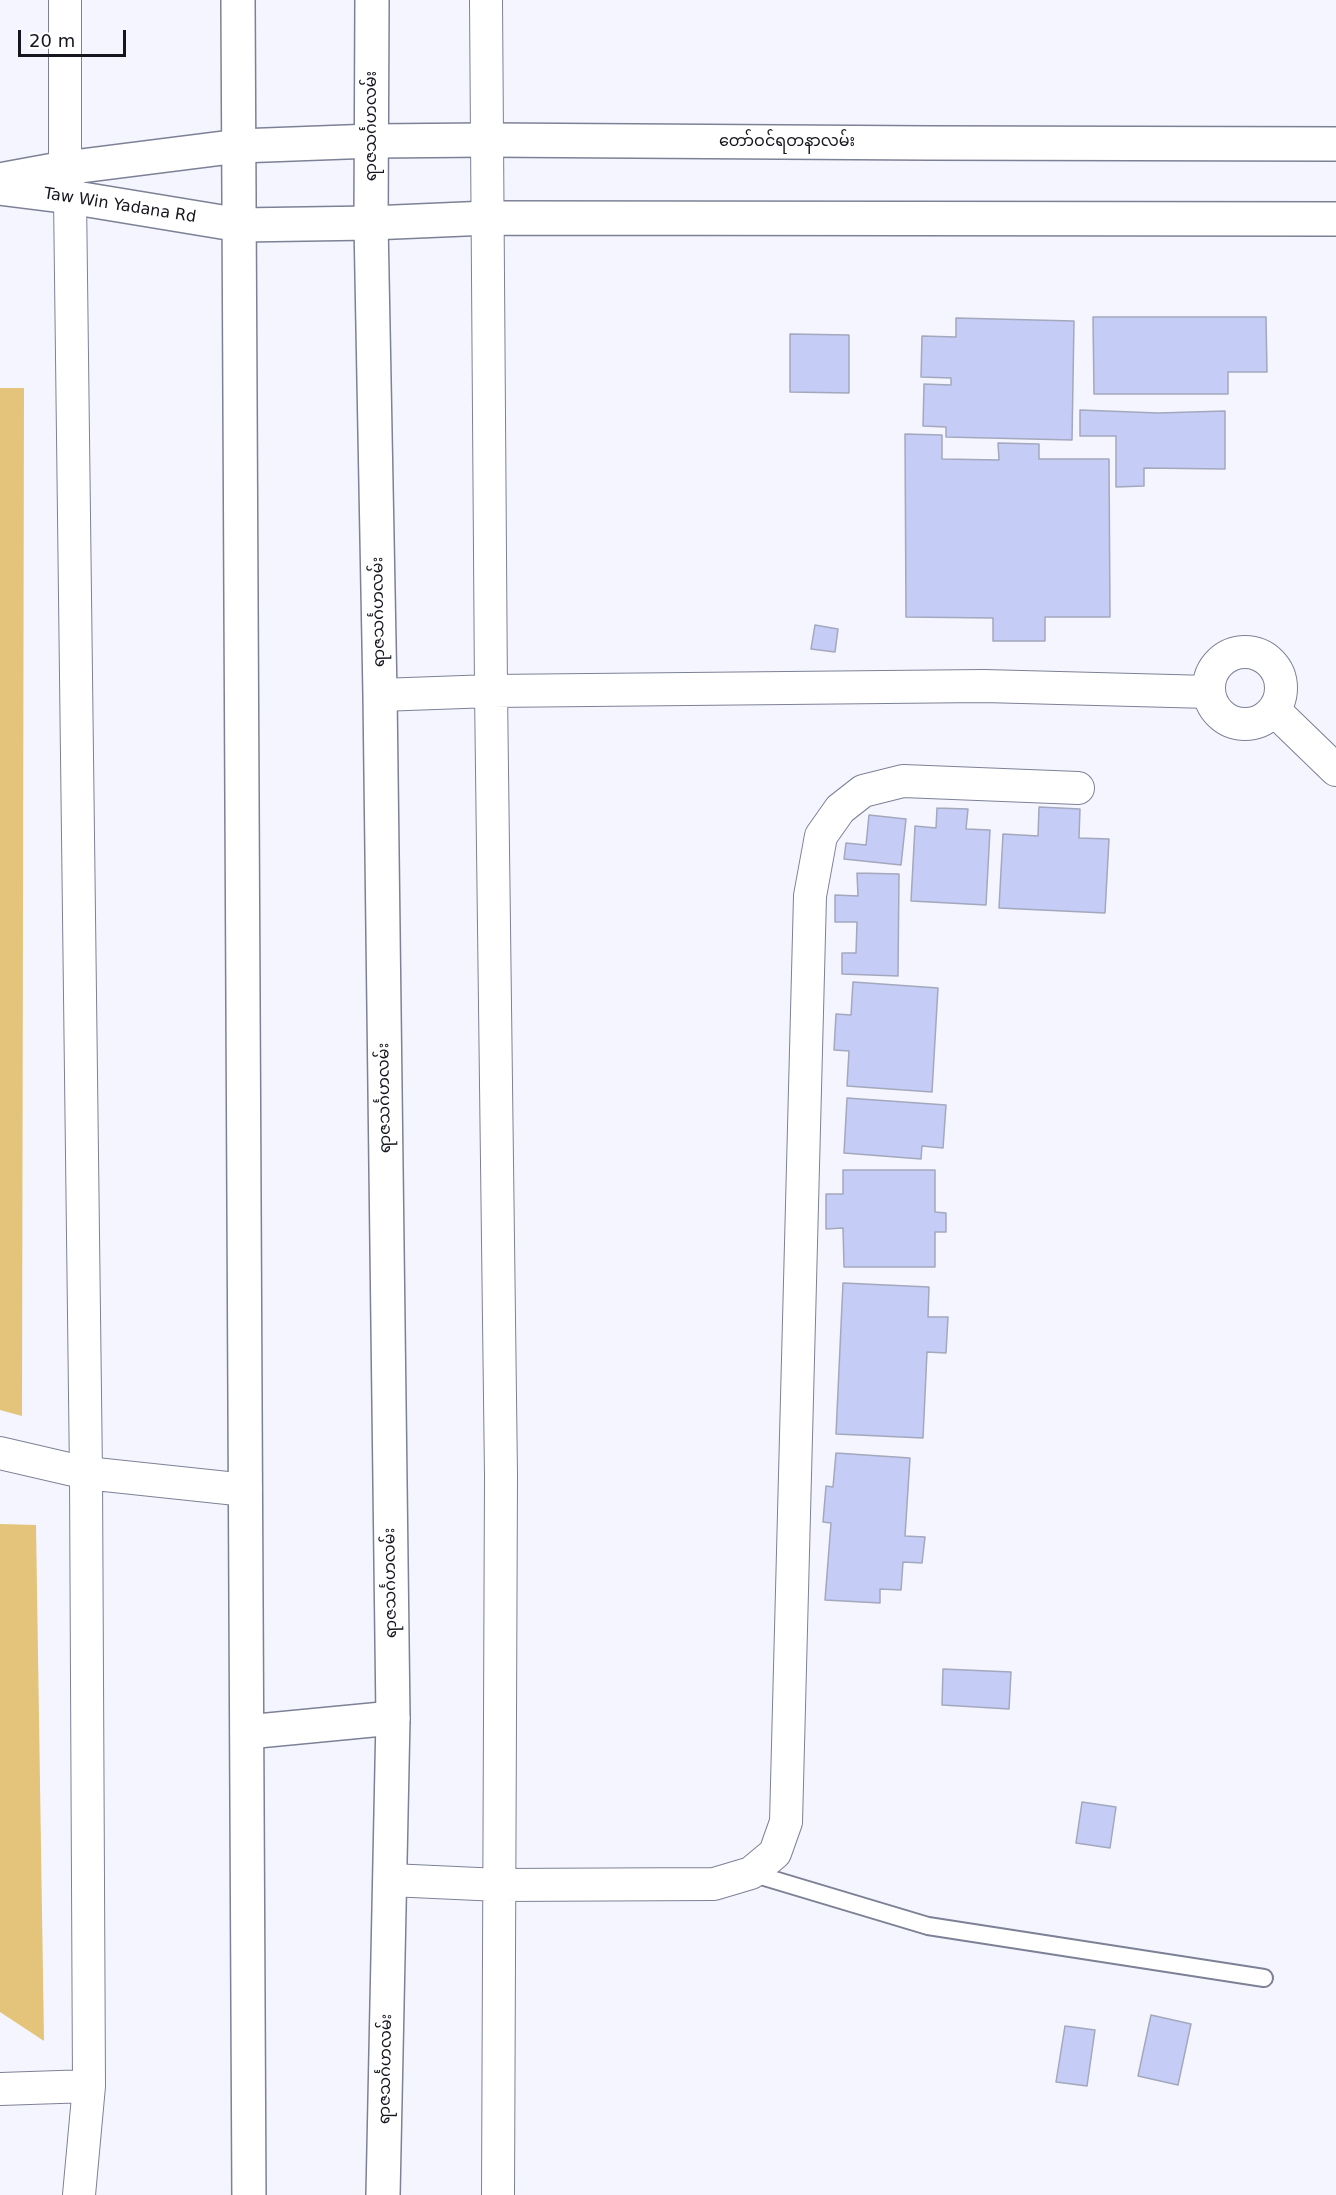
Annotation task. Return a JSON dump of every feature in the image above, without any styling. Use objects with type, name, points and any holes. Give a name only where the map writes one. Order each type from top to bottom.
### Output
[{"type":"main road","points":[[238,0],[249,2195]]},
{"type":"main road","name":"ရာဇသင်္ဂဟလမ်း","points":[[372,0],[371,223],[380,695],[393,1718],[383,2195]]},
{"type":"main road","name":"တော်ဝင်ရတနာလမ်း","points":[[238,146],[487,140],[1336,144]]},
{"type":"main road","name":"Taw Win Yadana Rd","points":[[0,188],[68,183],[238,146]]},
{"type":"main road","name":"Taw Win Yadana Rd","points":[[0,180],[68,183],[240,225]]},
{"type":"main road","points":[[240,225],[488,218],[1336,219]]},
{"type":"main road","points":[[247,1732],[393,1718]]},
{"type":"street","points":[[65,0],[86,1473],[89,2086],[79,2195]]},
{"type":"street","points":[[486,0],[491,691],[501,1476],[498,2195]]},
{"type":"street","points":[[1240,651],[1255,652],[1268,659],[1277,670],[1282,683],[1281,698],[1274,710],[1263,720],[1250,724],[1235,723],[1223,716],[1213,705],[1209,692],[1210,677],[1216,665],[1227,655],[1240,651]]},
{"type":"street","points":[[380,695],[491,691],[984,686],[1209,692]]},
{"type":"street","points":[[1274,710],[1336,770]]},
{"type":"street","points":[[390,1880],[500,1885],[714,1884],[751,1873],[775,1853],[786,1822],[810,896],[821,836],[840,808],[863,791],[903,781],[1078,788]]},
{"type":"street","points":[[0,1452],[86,1473],[246,1490]]},
{"type":"street","points":[[0,2089],[89,2086]]},
{"type":"lane","points":[[751,1873],[928,1926],[1264,1978]]},
{"type":"shaded area","points":[[0,388],[24,388],[22,1416],[0,1410]]},
{"type":"shaded area","points":[[0,1524],[36,1525],[44,2041],[0,2012]]},
{"type":"building","points":[[1093,317],[1266,317],[1267,372],[1228,372],[1228,394],[1094,394]]},
{"type":"building","points":[[956,318],[1074,321],[1072,440],[946,437],[946,427],[923,426],[924,384],[951,385],[951,378],[921,377],[922,336],[956,337]]},
{"type":"building","points":[[790,334],[849,335],[849,393],[790,392]]},
{"type":"building","points":[[1080,410],[1158,413],[1225,411],[1225,469],[1144,468],[1144,486],[1116,487],[1116,436],[1080,436]]},
{"type":"building","points":[[905,434],[942,435],[942,459],[999,460],[998,443],[1039,444],[1039,459],[1109,459],[1110,617],[1045,617],[1045,641],[993,641],[993,618],[906,617]]},
{"type":"building","points":[[815,625],[838,629],[835,652],[811,649]]},
{"type":"building","points":[[1039,807],[1080,809],[1079,838],[1109,839],[1105,913],[999,908],[1003,834],[1038,836]]},
{"type":"building","points":[[937,808],[968,809],[966,829],[990,830],[986,905],[911,901],[915,826],[936,828]]},
{"type":"building","points":[[869,815],[906,819],[901,865],[844,859],[846,843],[866,845]]},
{"type":"building","points":[[857,873],[899,874],[898,976],[842,974],[842,953],[856,953],[857,922],[835,922],[835,895],[858,896]]},
{"type":"building","points":[[853,982],[938,988],[932,1092],[847,1086],[849,1051],[834,1050],[836,1014],[851,1015]]},
{"type":"building","points":[[847,1098],[946,1105],[943,1148],[922,1146],[921,1159],[844,1153]]},
{"type":"building","points":[[843,1170],[935,1170],[935,1212],[946,1213],[946,1232],[935,1232],[935,1267],[844,1267],[843,1228],[826,1229],[826,1194],[843,1194]]},
{"type":"building","points":[[843,1283],[929,1287],[928,1317],[948,1317],[946,1353],[927,1352],[923,1438],[836,1434]]},
{"type":"building","points":[[836,1453],[910,1458],[905,1536],[925,1537],[922,1563],[903,1562],[901,1590],[880,1589],[880,1603],[825,1600],[831,1523],[823,1522],[826,1486],[833,1487]]},
{"type":"building","points":[[943,1669],[1011,1672],[1009,1709],[942,1705]]},
{"type":"building","points":[[1082,1802],[1116,1807],[1110,1848],[1076,1843]]},
{"type":"building","points":[[1151,2015],[1191,2024],[1178,2085],[1138,2076]]},
{"type":"building","points":[[1065,2026],[1095,2030],[1087,2086],[1056,2082]]}]
